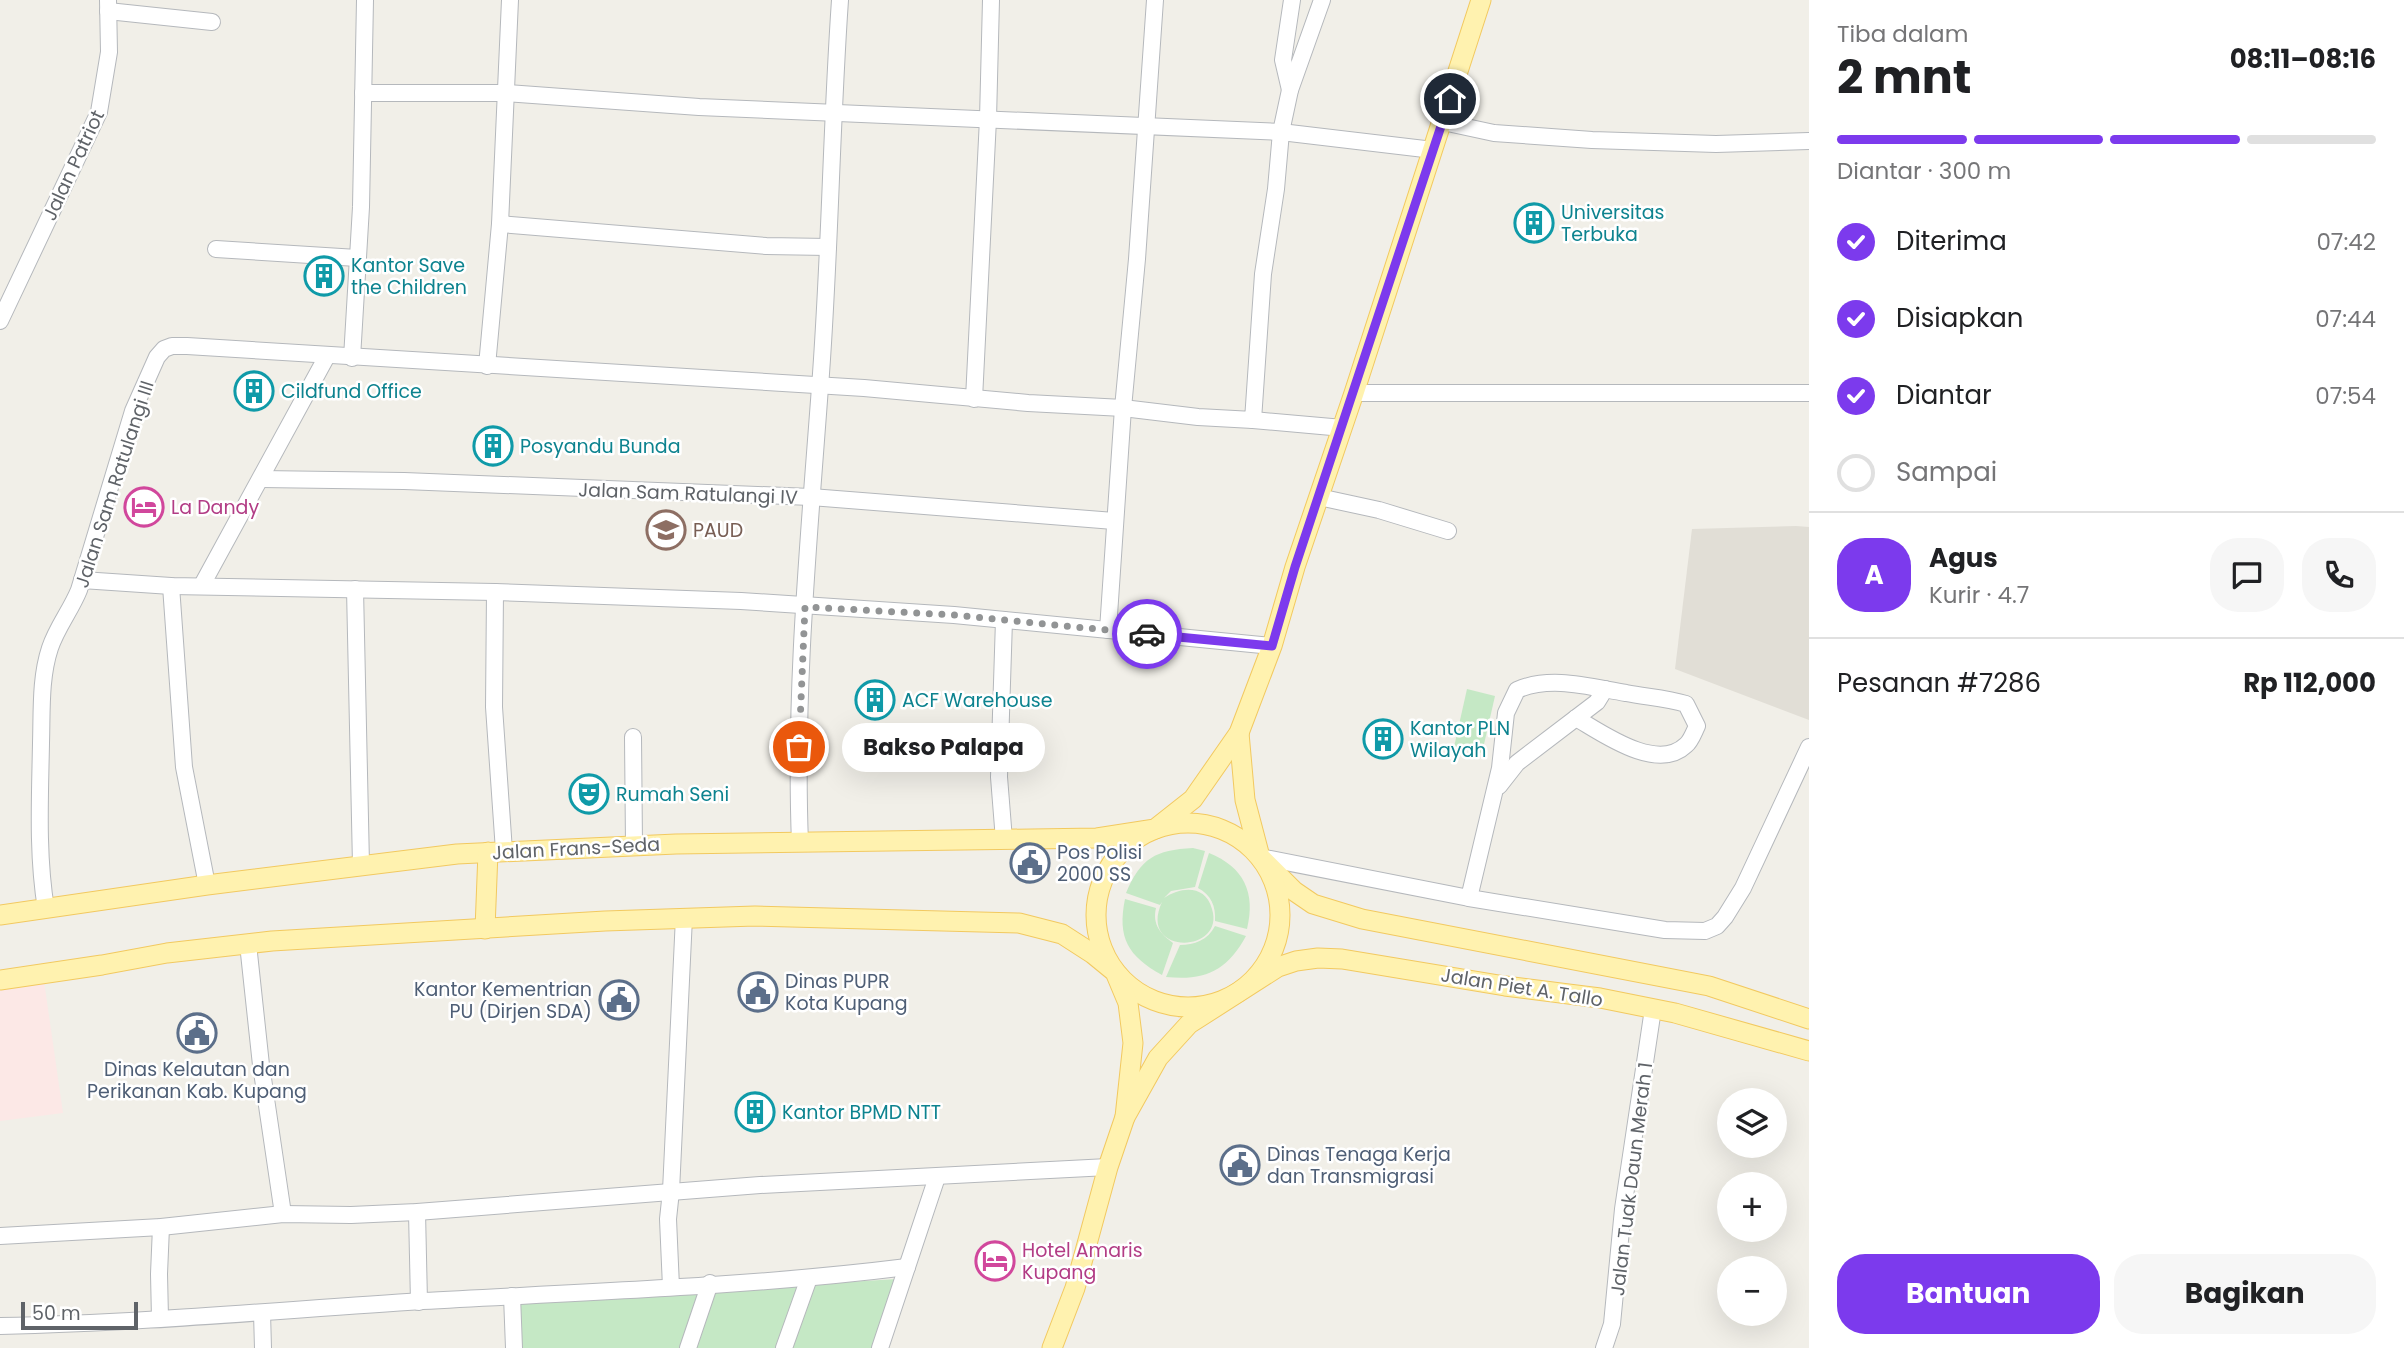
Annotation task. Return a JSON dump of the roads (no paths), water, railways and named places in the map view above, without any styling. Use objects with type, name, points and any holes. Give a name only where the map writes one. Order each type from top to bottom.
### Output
[{"type":"main road","points":[[1155,829],[1194,799],[1238,733],[1272,646],[1295,567],[1343,428],[1481,0]]},
{"type":"main road","points":[[1238,733],[1245,800],[1260,858]]},
{"type":"main road","points":[[1052,1348],[1076,1288],[1108,1167],[1125,1117],[1158,1058],[1189,1024],[1253,980],[1274,948],[1280,911],[1271,873],[1247,844],[1212,826],[1174,824],[1138,837],[1123,849],[1111,864],[1099,891],[1095,919],[1098,938],[1128,1003],[1133,1043],[1125,1117]]},
{"type":"main road","name":"Jalan Frans-Seda","points":[[0,915],[206,885],[496,851],[634,845],[1097,838],[1155,829]]},
{"type":"main road","points":[[485,929],[496,851]]},
{"type":"main road","name":"Jalan Piet A. Tallo","points":[[1260,858],[1294,891],[1313,904],[1362,919],[1709,986],[1809,1019]]},
{"type":"main road","points":[[0,980],[167,953],[297,939],[684,918],[806,916],[1019,923],[1062,933],[1093,954],[1129,986],[1163,1003],[1202,1006],[1238,992]]},
{"type":"main road","name":"Jalan Piet A. Tallo","points":[[1238,992],[1278,967],[1296,961],[1342,959],[1506,986],[1600,998],[1653,1009],[1809,1051]]},
{"type":"street","points":[[352,358],[361,207],[365,0]]},
{"type":"street","points":[[487,366],[500,224],[510,0]]},
{"type":"street","points":[[800,843],[797,774],[840,0]]},
{"type":"street","points":[[974,399],[991,0]]},
{"type":"street","points":[[1108,631],[1114,521],[1137,259],[1155,0]]},
{"type":"street","points":[[1290,90],[1283,60],[1292,0]]},
{"type":"street","points":[[1253,420],[1264,274],[1281,132],[1290,90],[1322,0]]},
{"type":"street","points":[[108,6],[212,22]]},
{"type":"street","name":"Jalan Patriot","points":[[0,321],[7,290],[99,112],[109,52],[108,6]]},
{"type":"street","points":[[363,93],[506,93],[699,107],[1281,132],[1433,150]]},
{"type":"street","points":[[1443,122],[1494,133],[1578,139],[1716,144],[1809,141]]},
{"type":"street","points":[[500,224],[766,246],[828,247]]},
{"type":"street","points":[[216,249],[357,258]]},
{"type":"street","name":"Jalan Sam Ratulangi III","points":[[46,909],[40,874],[42,695],[50,648],[60,625],[72,609],[134,411],[157,358],[164,349],[180,346],[820,385],[1343,428]]},
{"type":"street","points":[[202,585],[327,356]]},
{"type":"street","points":[[1354,393],[1809,393]]},
{"type":"street","name":"Jalan Sam Ratulangi IV","points":[[261,479],[404,481],[811,497],[1114,521]]},
{"type":"street","points":[[1319,497],[1379,510],[1447,531]]},
{"type":"street","points":[[82,579],[171,586],[495,592],[741,601],[1004,620],[1272,646]]},
{"type":"street","points":[[171,586],[184,767],[206,885]]},
{"type":"street","points":[[355,589],[361,865]]},
{"type":"street","points":[[495,592],[496,851]]},
{"type":"street","points":[[1004,620],[999,777],[1004,840]]},
{"type":"street","points":[[1469,898],[1500,768],[1506,713],[1517,690],[1528,685],[1573,683],[1668,699],[1686,704],[1697,726],[1687,745],[1674,752],[1651,755],[1613,739],[1576,718]]},
{"type":"street","points":[[1495,790],[1517,763],[1597,702],[1605,689]]},
{"type":"street","points":[[634,737],[634,845]]},
{"type":"street","points":[[1260,858],[1469,898],[1665,930],[1693,933],[1705,931],[1726,918],[1743,888],[1809,747]]},
{"type":"street","points":[[671,1287],[668,1219],[684,918]]},
{"type":"street","points":[[248,944],[261,1065],[283,1214]]},
{"type":"street","name":"Jalan Tuak Daun Merah 1","points":[[1604,1348],[1612,1324],[1623,1209],[1653,1009]]},
{"type":"street","points":[[0,1236],[161,1227],[283,1214],[416,1212],[760,1185],[1108,1167]]},
{"type":"street","points":[[880,1348],[937,1177]]},
{"type":"street","points":[[416,1212],[419,1301]]},
{"type":"street","points":[[160,1318],[161,1227]]},
{"type":"street","points":[[0,1326],[262,1313],[671,1287],[809,1278],[907,1267]]},
{"type":"street","points":[[784,1348],[809,1278]]},
{"type":"street","points":[[688,1348],[710,1283]]},
{"type":"street","points":[[512,1296],[514,1348]]},
{"type":"street","points":[[262,1313],[263,1348]]},
{"type":"place","name":"Universitas Terbuka","points":[[1534,223]]},
{"type":"place","name":"Kantor Save the Children","points":[[324,276]]},
{"type":"place","name":"Cildfund Office","points":[[254,391]]},
{"type":"place","name":"Posyandu Bunda","points":[[493,446]]},
{"type":"place","name":"La Dandy","points":[[144,507]]},
{"type":"place","name":"PAUD","points":[[666,530]]},
{"type":"place","name":"ACF Warehouse","points":[[875,700]]},
{"type":"place","name":"Kantor PLN Wilayah","points":[[1383,739]]},
{"type":"place","name":"Bakso Palapa","points":[[799,747]]},
{"type":"place","name":"Rumah Seni","points":[[589,794]]},
{"type":"place","name":"Pos Polisi 2000 SS","points":[[1030,863]]},
{"type":"place","name":"Dinas PUPR Kota Kupang","points":[[758,992]]},
{"type":"place","name":"Kantor Kementrian PU (Dirjen SDA)","points":[[619,1000]]},
{"type":"place","name":"Dinas Kelautan dan Perikanan Kab. Kupang","points":[[197,1033]]},
{"type":"place","name":"Kantor BPMD NTT","points":[[755,1112]]},
{"type":"place","name":"Dinas Tenaga Kerja dan Transmigrasi","points":[[1240,1165]]},
{"type":"place","name":"Hotel Amaris Kupang","points":[[995,1261]]}]
